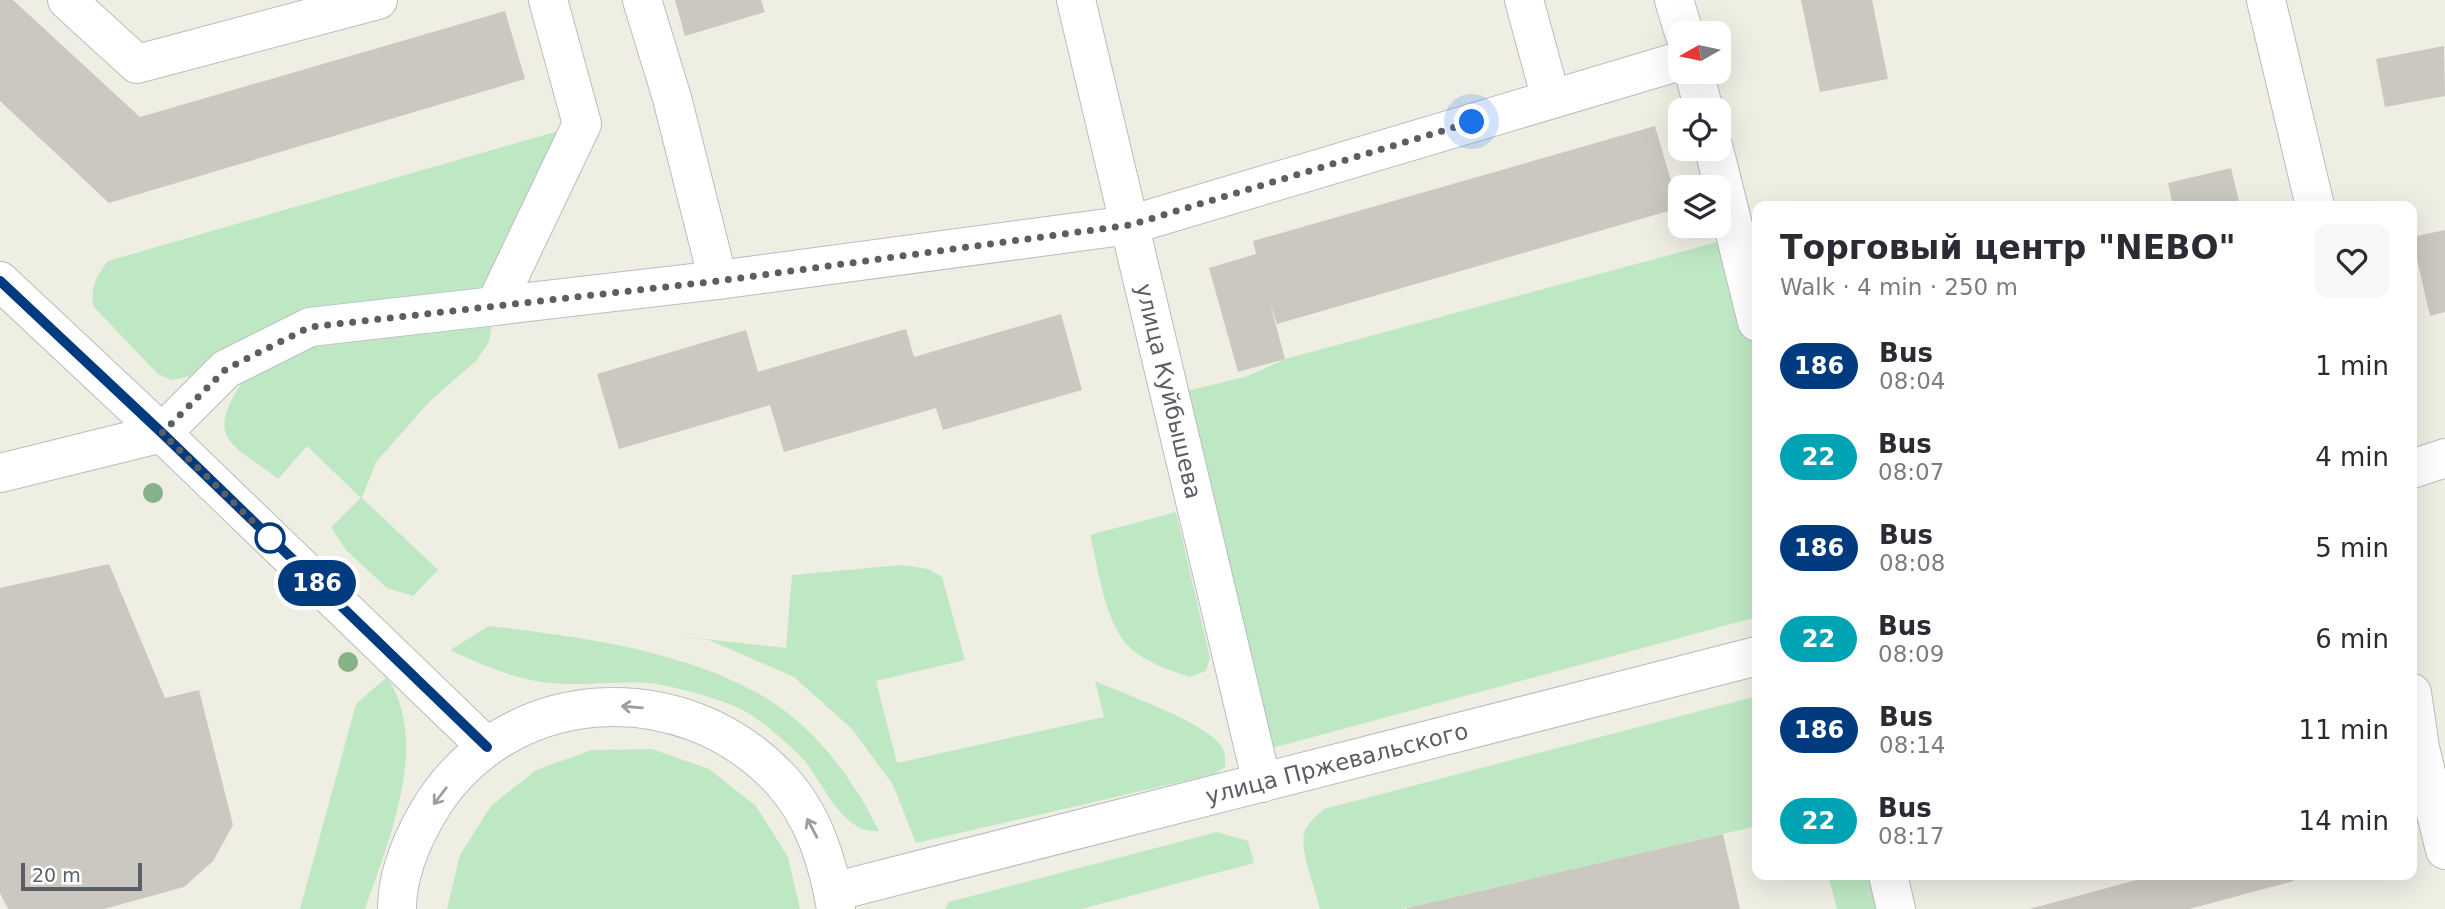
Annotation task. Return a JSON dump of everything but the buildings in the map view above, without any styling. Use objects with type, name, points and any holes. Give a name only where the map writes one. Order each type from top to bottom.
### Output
[{"type":"street","points":[[67,0],[137,64],[378,0]]},
{"type":"street","points":[[495,306],[582,124],[548,0]]},
{"type":"street","points":[[642,0],[672,98],[718,281]]},
{"type":"street","name":"улица Куйбышева","points":[[1076,0],[1262,783]]},
{"type":"street","points":[[1524,0],[1551,99]]},
{"type":"street","points":[[1674,0],[1680,21]]},
{"type":"street","points":[[2266,0],[2314,201]]},
{"type":"street","points":[[0,473],[162,433],[226,369],[310,327],[718,281],[1130,225],[1668,65]]},
{"type":"street","points":[[1717,161],[1752,302]]},
{"type":"street","points":[[0,281],[162,433],[487,747]]},
{"type":"street","points":[[2417,467],[2445,458]]},
{"type":"street","name":"улица Пржевальского","points":[[834,901],[918,870],[1752,657]]},
{"type":"street","points":[[397,909],[404,867],[424,819],[435,800],[460,771],[487,747],[519,728],[554,715],[589,707],[624,706],[694,720],[727,735],[756,756],[782,781],[803,809],[820,841],[834,901]]},
{"type":"street","points":[[2417,727],[2445,850]]},
{"type":"street","points":[[1889,880],[1896,909]]},
{"type":"green space","points":[[582,124],[495,306],[489,342],[476,361],[431,400],[376,462],[362,498],[438,570],[413,596],[387,588],[346,550],[331,527],[361,498],[307,446],[278,479],[229,440],[225,430],[225,418],[241,384],[226,369],[172,380],[158,374],[93,306],[95,282],[108,261]]},
{"type":"green space","points":[[1736,237],[1752,334],[1752,618],[1272,748],[1183,392],[1248,376],[1285,359]]},
{"type":"green space","points":[[1176,512],[1210,658],[1206,671],[1189,677],[1143,657],[1121,637],[1108,610],[1090,535]]},
{"type":"green space","points":[[901,565],[928,569],[942,577],[965,660],[876,681],[897,763],[1104,717],[1095,681],[1178,716],[1208,733],[1222,747],[1225,767],[1215,774],[916,843],[893,785],[853,730],[794,677],[709,640],[668,635],[786,648],[792,575]]},
{"type":"green space","points":[[489,626],[596,641],[667,657],[735,682],[766,698],[801,724],[832,757],[858,793],[879,831],[854,825],[834,805],[802,758],[764,724],[730,704],[694,692],[656,684],[563,684],[525,679],[450,650]]},
{"type":"green space","points":[[387,677],[400,703],[405,732],[405,762],[394,824],[365,909],[300,909],[356,704]]},
{"type":"green space","points":[[1752,697],[1752,827],[1402,909],[1320,909],[1303,838],[1309,825],[1324,809]]},
{"type":"green space","points":[[652,749],[709,769],[756,806],[788,857],[800,909],[447,909],[460,855],[491,806],[536,770],[592,750]]},
{"type":"green space","points":[[1217,832],[1248,841],[1254,863],[1081,909],[945,909],[949,902]]},
{"type":"green space","points":[[1829,880],[1869,880],[1876,909],[1837,909]]},
{"type":"bus line","name":"186","points":[[0,281],[162,433],[487,747]]},
{"type":"route","points":[[270,538],[162,433],[226,369],[310,327],[718,281],[1130,225],[1472,122]]}]
